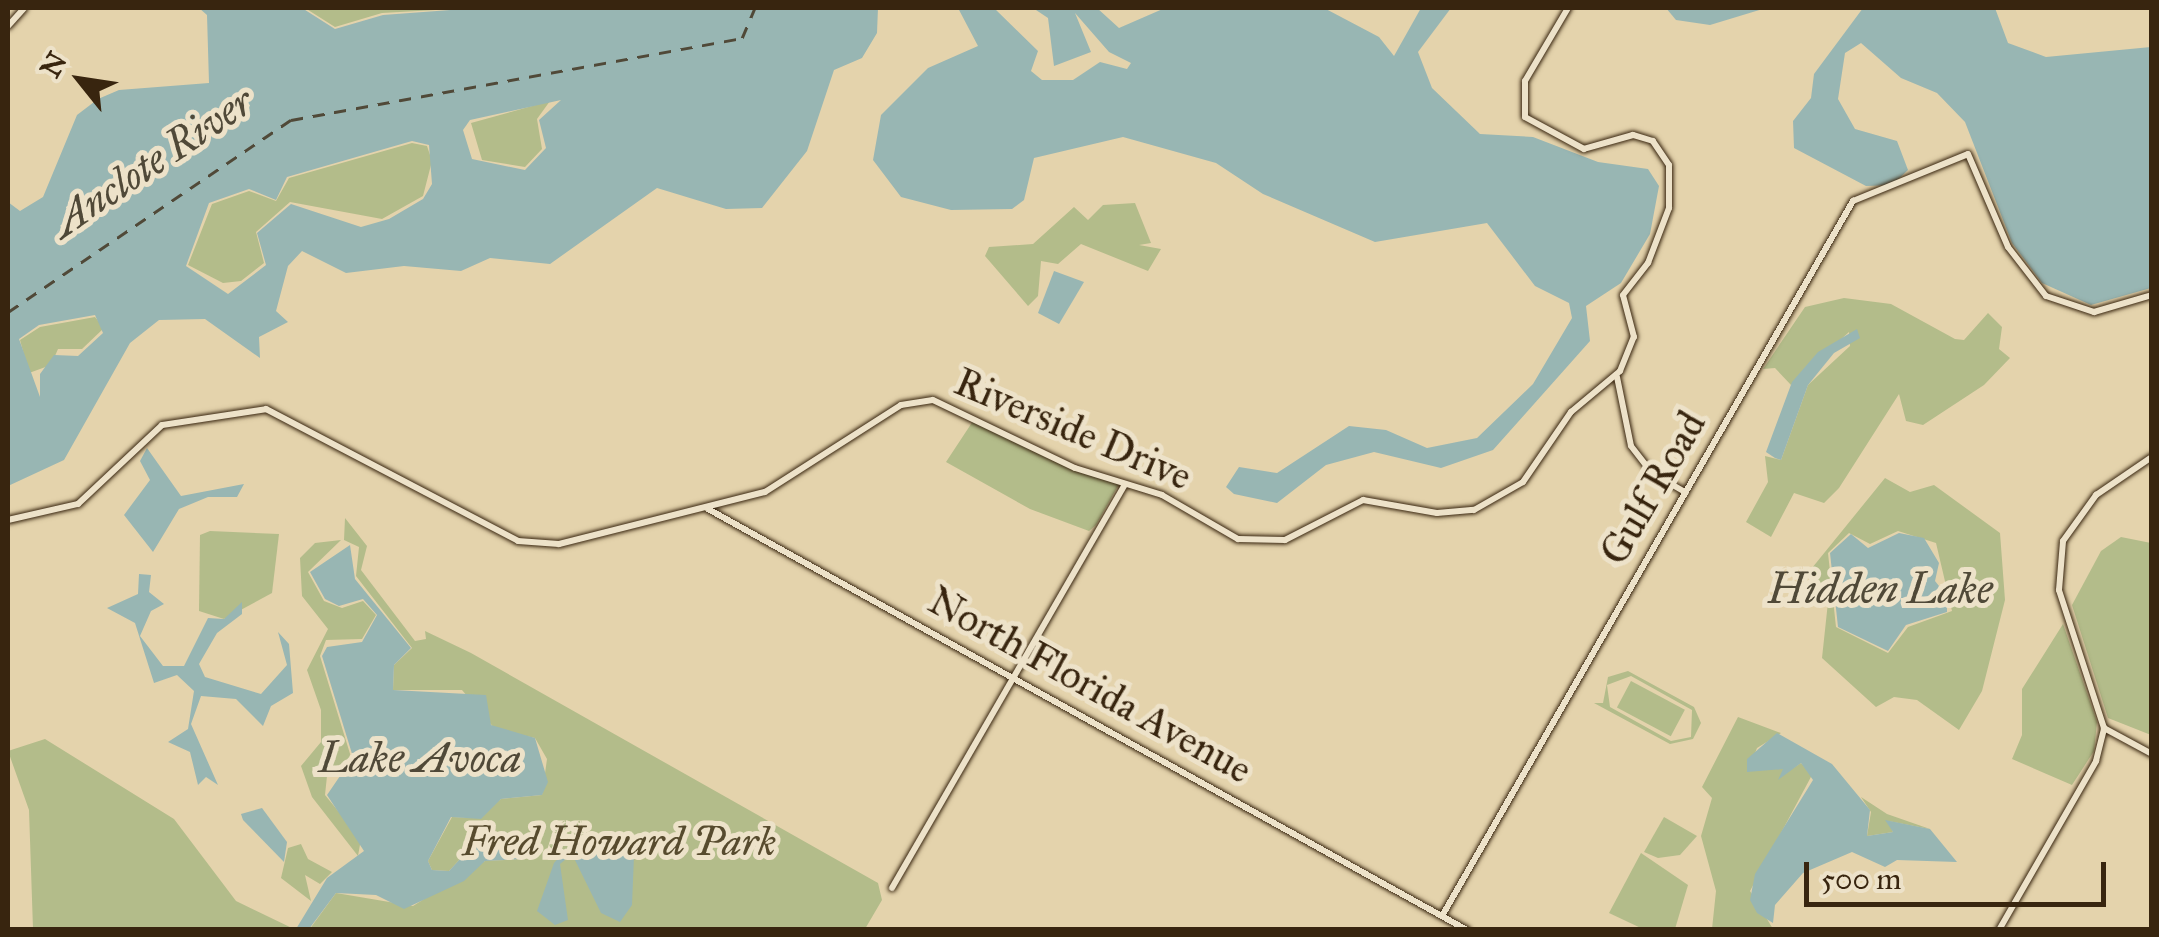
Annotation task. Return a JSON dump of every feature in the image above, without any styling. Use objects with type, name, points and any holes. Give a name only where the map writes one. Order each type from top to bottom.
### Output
[{"type":"street","points":[[8,26],[24,8]]},
{"type":"street","points":[[1568,8],[1525,82],[1525,117],[1584,149],[1648,138],[1663,150],[1671,177],[1660,237],[1623,295],[1634,336],[1617,376],[1631,446],[1652,473],[1686,493]]},
{"type":"street","name":"Gulf Road","points":[[1442,916],[1851,204],[1968,154],[2008,247],[2045,295],[2094,312],[2152,295]]},
{"type":"street","name":"Riverside Drive","points":[[8,520],[78,504],[162,425],[246,408],[293,417],[526,543],[559,544],[764,492],[901,405],[925,400],[949,401],[1075,468],[1125,484],[1246,541],[1285,540],[1363,500],[1437,514],[1474,510],[1523,482],[1571,412],[1617,376]]},
{"type":"street","points":[[1998,930],[2096,761],[2104,728],[2060,594],[2059,558],[2086,504],[2152,458]]},
{"type":"street","points":[[892,888],[1125,484]]},
{"type":"street","points":[[724,504],[726,518]]},
{"type":"street","name":"North Florida Avenue","points":[[707,508],[1467,930]]},
{"type":"street","points":[[2104,728],[2152,754]]},
{"type":"green space","points":[[305,8],[471,8],[382,13],[335,27]]},
{"type":"green space","points":[[550,101],[537,119],[542,149],[525,167],[482,160],[471,123]]},
{"type":"green space","points":[[412,143],[427,146],[432,161],[423,196],[382,219],[290,202],[256,232],[264,263],[241,281],[223,283],[188,265],[212,204],[249,191],[276,201],[289,178]]},
{"type":"green space","points":[[1135,203],[1151,243],[1139,245],[1161,249],[1148,271],[1081,244],[1058,264],[1041,261],[1038,296],[1028,306],[985,256],[989,247],[1033,244],[1074,207],[1088,220],[1103,205]]},
{"type":"green space","points":[[1844,298],[1891,304],[1955,339],[1964,340],[1988,313],[2002,327],[1999,349],[2010,358],[1984,385],[1923,425],[1906,421],[1899,394],[1839,488],[1824,503],[1794,493],[1771,537],[1746,522],[1768,482],[1765,456],[1781,460],[1808,385],[1850,346],[1849,332],[1791,385],[1775,368],[1763,369],[1805,307]]},
{"type":"green space","points":[[95,317],[104,328],[82,349],[58,349],[51,365],[29,373],[20,340],[40,327]]},
{"type":"green space","points":[[975,418],[1072,470],[1119,484],[1096,525],[1089,531],[1030,509],[946,462]]},
{"type":"green space","points":[[1885,478],[1910,492],[1934,485],[2000,533],[2005,600],[1982,691],[1959,730],[1917,700],[1894,697],[1876,707],[1822,658],[1828,602],[1812,568]],"holes":[[[1898,531],[1936,543],[1952,611],[1908,627],[1888,653],[1836,627],[1828,553],[1849,533],[1870,544]]]},
{"type":"green space","name":"Fred Howard Park","points":[[345,518],[367,546],[361,570],[415,641],[426,639],[425,631],[471,653],[878,883],[882,900],[865,929],[309,930],[336,893],[413,906],[485,861],[522,859],[524,841],[505,832],[472,846],[449,871],[432,870],[428,861],[452,817],[475,818],[501,799],[542,795],[547,759],[535,738],[495,729],[462,690],[393,690],[394,665],[412,648],[356,576],[359,547],[344,540]]},
{"type":"green space","points":[[210,531],[279,534],[272,593],[224,619],[199,611],[200,535]]},
{"type":"green space","points":[[2121,537],[2151,543],[2151,735],[2108,718],[2072,605],[2101,551]]},
{"type":"green space","points":[[341,540],[308,572],[324,601],[342,608],[363,601],[376,615],[362,639],[326,640],[320,656],[351,757],[327,776],[325,795],[361,839],[358,856],[312,797],[301,766],[321,742],[321,710],[307,670],[328,629],[302,596],[300,558],[315,543]]},
{"type":"green space","points":[[2063,624],[2097,722],[2094,751],[2072,785],[2012,759],[2022,735],[2022,689]]},
{"type":"green space","points":[[1628,671],[1694,707],[1701,723],[1693,739],[1670,744],[1594,703],[1603,703],[1608,677]],"holes":[[[1631,676],[1692,710],[1691,737],[1671,741],[1610,707],[1607,685]]]},
{"type":"green space","points":[[1631,681],[1685,710],[1671,736],[1617,707]]},
{"type":"green space","points":[[1738,717],[1781,733],[1757,748],[1748,771],[1785,767],[1784,774],[1801,763],[1812,775],[1750,891],[1773,929],[1712,929],[1716,891],[1701,836],[1712,798],[1702,787]]},
{"type":"green space","points":[[45,739],[174,819],[236,901],[294,929],[33,929],[29,810],[8,751]]},
{"type":"green space","points":[[1861,797],[1887,814],[1930,829],[1888,821],[1893,832],[1867,836],[1871,812]]},
{"type":"green space","points":[[1664,817],[1697,836],[1680,855],[1658,858],[1644,852]]},
{"type":"green space","points":[[301,844],[308,859],[332,872],[320,884],[305,875],[311,901],[281,878],[288,848]]},
{"type":"green space","points":[[1641,853],[1688,885],[1675,929],[1643,929],[1609,913]]},
{"type":"water","name":"Anclote River","points":[[199,8],[302,8],[335,29],[383,15],[477,8],[878,8],[877,33],[862,58],[834,70],[807,151],[762,208],[726,209],[657,188],[550,264],[490,258],[461,271],[404,266],[346,273],[302,251],[288,266],[276,311],[288,322],[259,337],[260,358],[205,319],[159,320],[130,343],[64,460],[8,486],[8,202],[20,211],[43,197],[77,115],[98,99],[119,90],[209,83],[207,15]],"holes":[[[561,100],[539,120],[546,148],[525,170],[472,159],[463,130],[470,120]],[[412,141],[429,145],[432,184],[423,199],[389,219],[361,227],[291,204],[257,233],[266,265],[228,294],[186,266],[209,203],[249,189],[276,200],[287,177]],[[95,315],[103,333],[78,356],[54,355],[40,374],[40,397],[19,339],[39,325]]]},
{"type":"water","points":[[958,8],[994,8],[1038,51],[1031,71],[1042,80],[1073,80],[1100,62],[1127,69],[1131,63],[1109,52],[1075,13],[1091,52],[1054,66],[1048,18],[1033,8],[1097,8],[1119,28],[1165,8],[1324,8],[1379,37],[1394,56],[1421,8],[1451,8],[1418,52],[1432,88],[1480,134],[1533,137],[1598,162],[1648,169],[1659,186],[1650,234],[1621,283],[1586,306],[1590,341],[1493,450],[1441,468],[1374,452],[1326,465],[1277,503],[1234,494],[1226,487],[1239,467],[1277,473],[1349,426],[1386,430],[1427,448],[1477,438],[1533,384],[1572,318],[1569,303],[1535,286],[1487,223],[1375,242],[1263,194],[1216,163],[1123,137],[1034,158],[1024,200],[1012,209],[951,210],[901,197],[873,160],[881,115],[928,68],[978,46]]},
{"type":"water","points":[[1666,8],[1766,8],[1710,25],[1676,20]]},
{"type":"water","points":[[1863,8],[1995,8],[2008,43],[2046,57],[2151,47],[2151,288],[2091,305],[2042,283],[2012,243],[1965,122],[1937,93],[1901,78],[1861,43],[1845,53],[1838,99],[1855,129],[1897,141],[1908,170],[1892,185],[1866,186],[1794,148],[1793,121],[1811,98],[1814,74]]},
{"type":"water","points":[[1054,271],[1084,282],[1059,324],[1038,313]]},
{"type":"water","points":[[1857,329],[1860,338],[1834,353],[1808,385],[1781,460],[1766,452],[1792,382],[1818,352]]},
{"type":"water","points":[[147,448],[181,496],[244,484],[237,497],[208,497],[179,509],[153,552],[124,515],[150,480],[140,461]]},
{"type":"water","name":"Hidden Lake","points":[[1899,533],[1924,538],[1939,563],[1935,581],[1947,596],[1947,612],[1906,625],[1888,651],[1838,627],[1830,553],[1851,534],[1868,548]]},
{"type":"water","name":"Lake Avoca","points":[[350,545],[355,579],[411,648],[394,665],[393,690],[486,695],[491,725],[535,738],[548,782],[542,795],[501,799],[481,819],[451,817],[428,861],[432,870],[449,871],[472,846],[505,832],[524,841],[522,859],[485,861],[464,881],[404,909],[376,895],[336,893],[309,929],[296,929],[327,878],[364,851],[327,795],[353,757],[322,656],[327,647],[362,642],[377,615],[363,599],[339,606],[325,599],[310,572]]},
{"type":"water","points":[[139,574],[151,575],[149,592],[164,604],[151,611],[140,636],[163,666],[184,666],[208,618],[224,619],[242,602],[242,614],[217,633],[199,664],[205,677],[261,694],[287,665],[278,632],[289,644],[293,693],[271,706],[263,726],[236,699],[201,696],[191,724],[218,785],[206,777],[198,785],[190,752],[168,742],[188,729],[194,691],[177,675],[154,683],[135,623],[107,608],[138,594]]},
{"type":"water","points":[[1777,733],[1832,764],[1870,810],[1867,836],[1893,832],[1885,820],[1930,829],[1957,862],[1897,860],[1885,867],[1852,852],[1803,873],[1775,905],[1773,923],[1757,913],[1750,900],[1755,874],[1813,780],[1801,763],[1778,780],[1783,769],[1747,772],[1747,759]]},
{"type":"water","points":[[262,808],[287,842],[284,862],[243,820],[241,814]]},
{"type":"water","points":[[576,839],[615,840],[634,856],[632,905],[620,922],[601,913],[572,854],[560,864],[568,920],[555,925],[537,911],[554,863]]},
{"type":"ferry route","points":[[8,312],[291,120],[742,38],[755,8]]}]
